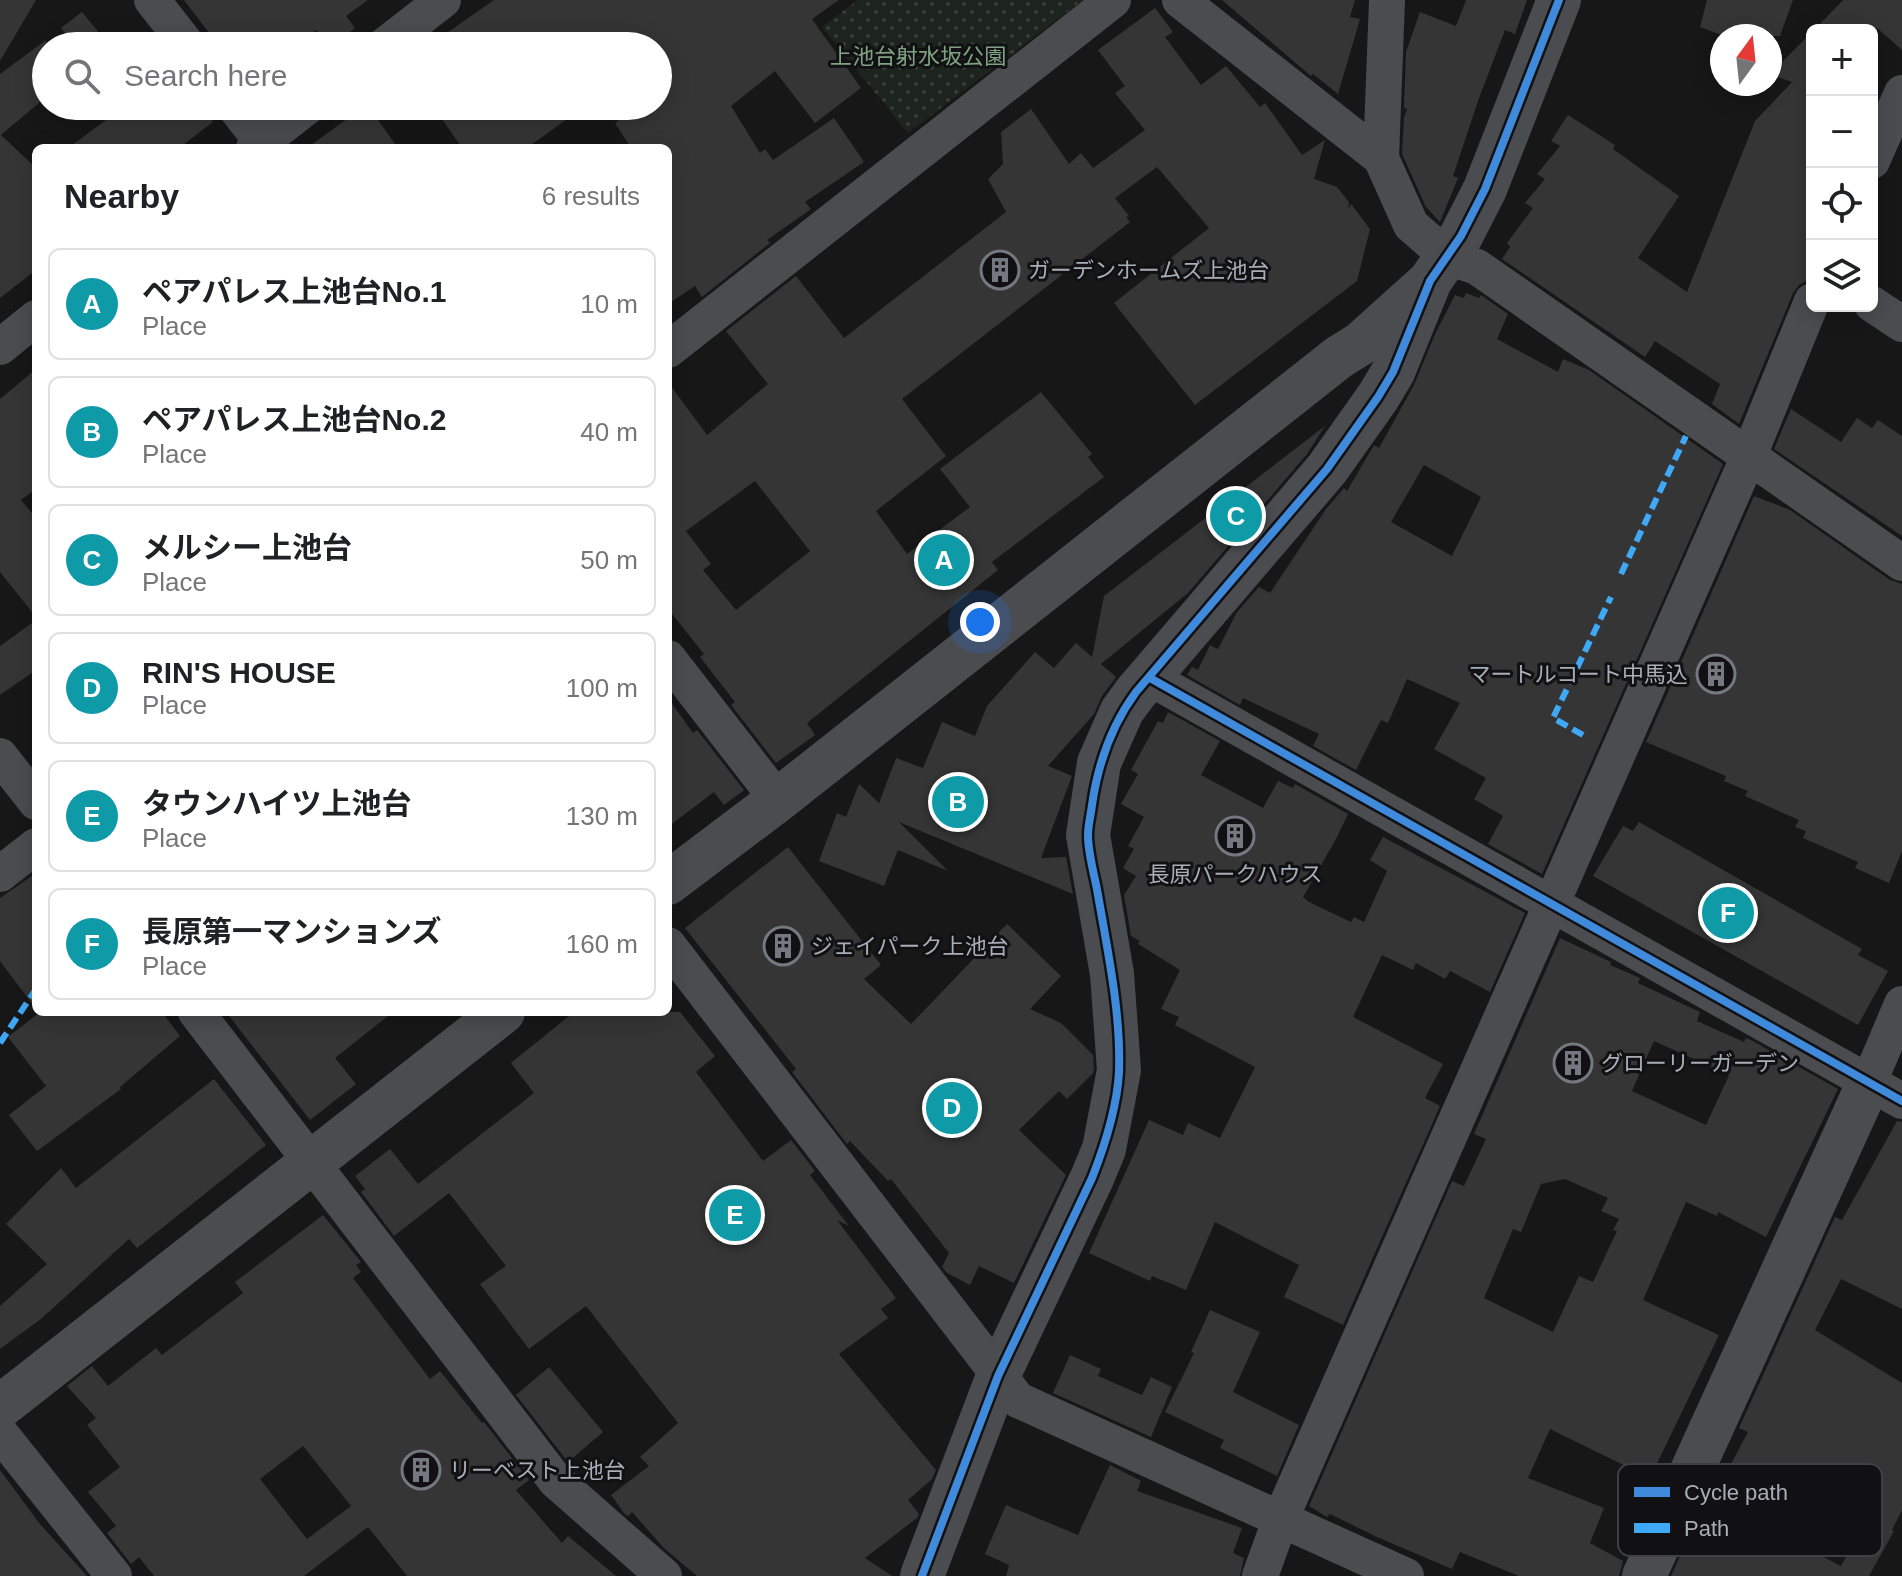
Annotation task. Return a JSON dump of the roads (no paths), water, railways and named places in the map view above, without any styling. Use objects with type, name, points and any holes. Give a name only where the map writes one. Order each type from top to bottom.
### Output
[{"type":"street","points":[[152,0],[177,32]]},
{"type":"street","points":[[402,32],[443,0]]},
{"type":"street","points":[[672,347],[1113,0]]},
{"type":"street","points":[[1180,0],[1381,158]]},
{"type":"street","points":[[1387,0],[1381,158],[1411,225],[1439,269]]},
{"type":"street","points":[[922,1576],[998,1376],[1092,1178],[1111,1120],[1119,1070],[1112,974],[1088,835],[1099,763],[1104,750],[1122,711],[1327,469],[1378,397],[1393,372],[1439,269],[1461,236],[1485,189],[1559,0]]},
{"type":"street","points":[[1878,147],[1902,93]]},
{"type":"street","points":[[243,120],[260,144]]},
{"type":"street","points":[[263,144],[292,120]]},
{"type":"street","points":[[672,880],[778,800],[1339,357],[1360,344],[1439,269],[1477,267],[1902,563]]},
{"type":"street","points":[[1878,308],[1902,324]]},
{"type":"street","points":[[1260,1576],[1281,1518],[1748,458],[1808,312]]},
{"type":"street","points":[[0,347],[32,321]]},
{"type":"street","points":[[672,663],[778,800]]},
{"type":"street","points":[[1150,678],[1885,1091]]},
{"type":"street","points":[[0,756],[32,797]]},
{"type":"street","points":[[0,874],[32,849]]},
{"type":"street","points":[[672,950],[1018,1400],[1406,1576]]},
{"type":"street","points":[[1700,1464],[1885,1091],[1902,1004]]},
{"type":"street","points":[[199,1016],[556,1481],[664,1576]]},
{"type":"street","points":[[0,1407],[498,1016]]},
{"type":"street","points":[[0,1433],[114,1576]]},
{"type":"street","points":[[1644,1576],[1654,1556]]},
{"type":"place","name":"ガーデンホームズ上池台","points":[[1000,270]]},
{"type":"place","name":"メルシー上池台","points":[[1236,516]]},
{"type":"place","name":"ペアパレス上池台No.1","points":[[944,560]]},
{"type":"place","name":"マートルコート中馬込","points":[[1716,674]]},
{"type":"place","name":"ペアパレス上池台No.2","points":[[958,802]]},
{"type":"place","name":"長原パークハウス","points":[[1235,836]]},
{"type":"place","name":"長原第一マンションズ","points":[[1728,913]]},
{"type":"place","name":"ジェイパーク上池台","points":[[783,946]]},
{"type":"place","name":"グローリーガーデン","points":[[1573,1063]]},
{"type":"place","name":"RIN'S HOUSE","points":[[952,1108]]},
{"type":"place","name":"タウンハイツ上池台","points":[[735,1215]]},
{"type":"place","name":"リーベスト上池台","points":[[421,1470]]},
{"type":"park label","name":"上池台射水坂公園","points":[[918,56]]}]
